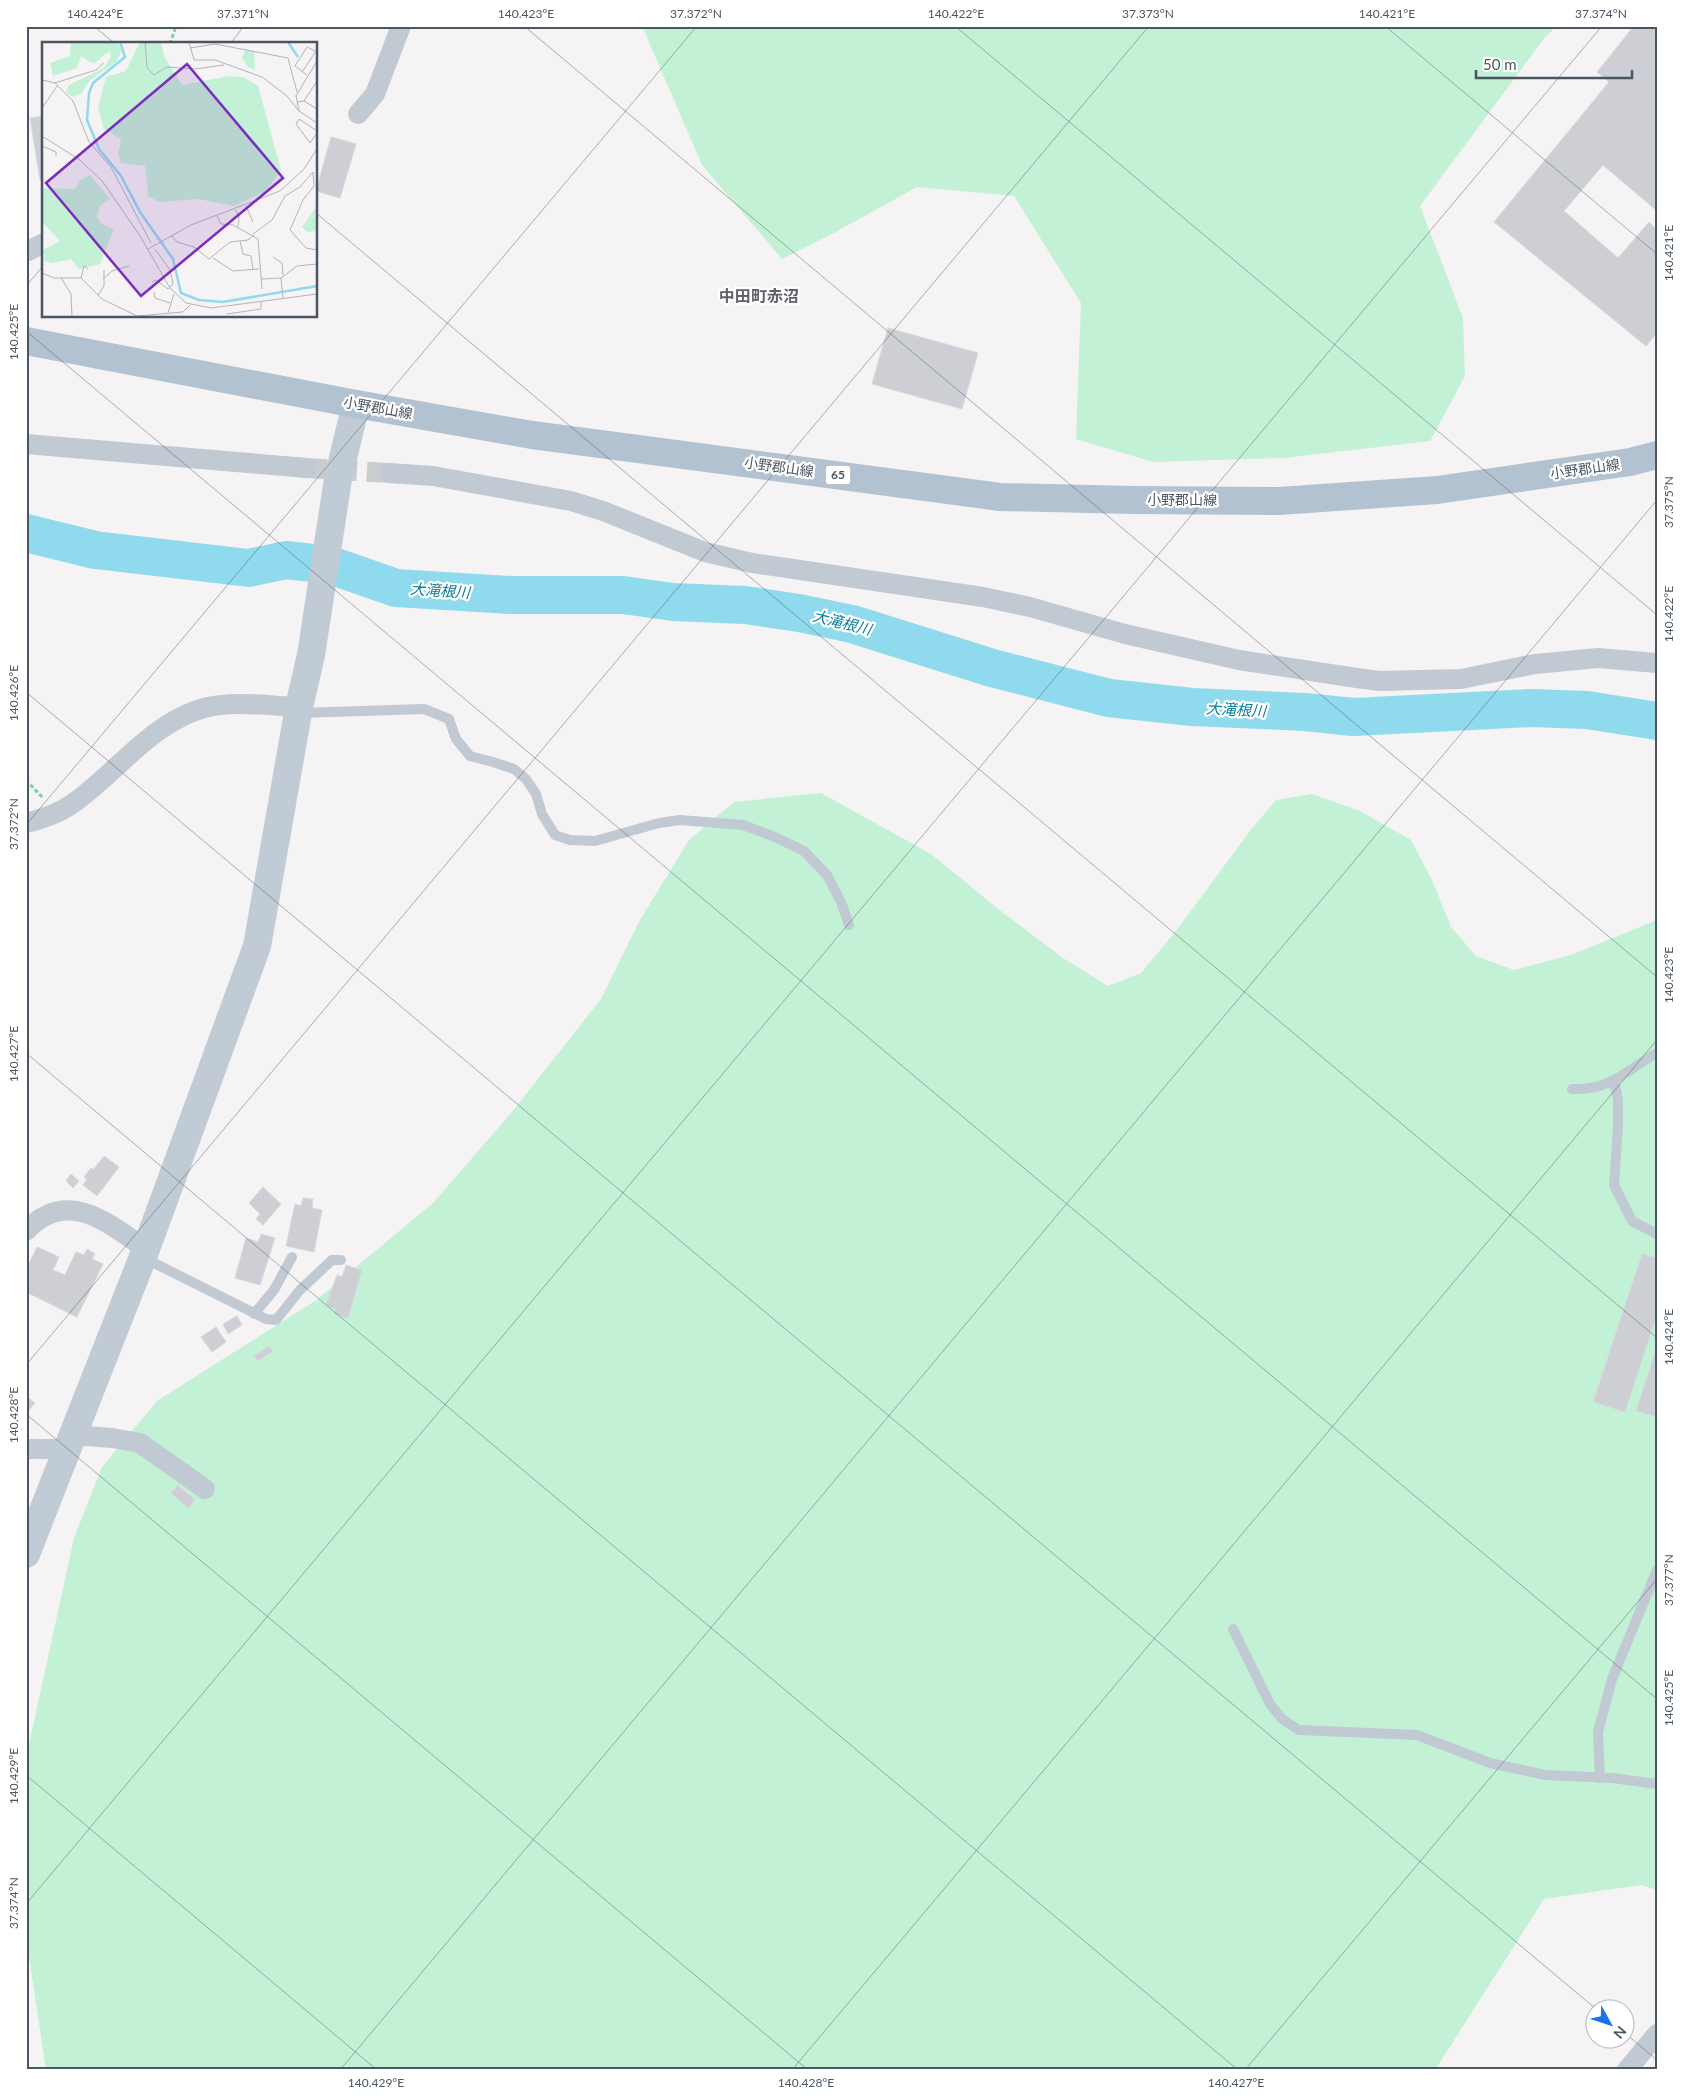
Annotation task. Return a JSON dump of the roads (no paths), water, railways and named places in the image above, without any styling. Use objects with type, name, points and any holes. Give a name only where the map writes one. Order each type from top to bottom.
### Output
[{"type":"main road","name":"小野郡山線","points":[[26,341],[356,404],[532,434],[1000,497],[1279,501],[1437,490],[1630,462],[1657,455]]},
{"type":"street","points":[[358,114],[374,94],[401,26]]},
{"type":"street","points":[[26,252],[42,245]]},
{"type":"street","points":[[26,1554],[145,1253],[256,946],[298,710],[311,655],[338,479],[356,404]]},
{"type":"street","points":[[26,444],[307,468]]},
{"type":"street","points":[[389,473],[433,476],[571,501],[603,511],[705,552],[752,563],[983,597],[1030,607],[1125,634],[1239,660],[1341,676],[1379,681],[1461,679],[1535,664],[1598,658],[1657,663]]},
{"type":"street","points":[[26,823],[47,817],[71,805],[149,739],[189,714],[205,708],[239,705],[298,710]]},
{"type":"street","points":[[26,1231],[34,1222],[46,1215],[62,1210],[78,1210],[103,1219],[145,1253]]},
{"type":"street","points":[[26,1449],[112,1438],[140,1443],[205,1489]]},
{"type":"street","points":[[1626,2070],[1657,2034]]},
{"type":"lane","points":[[298,710],[424,709],[450,719],[456,739],[470,756],[514,769],[526,779],[536,794],[542,814],[555,835],[570,840],[595,840],[659,823],[680,820],[743,825],[775,837],[804,851],[827,875],[841,902],[849,925]]},
{"type":"lane","points":[[1572,1089],[1588,1089],[1614,1081],[1657,1053]]},
{"type":"lane","points":[[1614,1081],[1618,1100],[1614,1185],[1632,1221],[1657,1234]]},
{"type":"lane","points":[[145,1253],[254,1314],[266,1319],[276,1320],[300,1290],[332,1260],[341,1260]]},
{"type":"lane","points":[[254,1314],[274,1290],[292,1257]]},
{"type":"lane","points":[[1600,1778],[1598,1732],[1612,1679],[1657,1570]]},
{"type":"lane","points":[[1233,1629],[1270,1704],[1282,1719],[1299,1730],[1417,1735],[1490,1763],[1545,1775],[1657,1784]]},
{"type":"waterway","name":"大滝根川","points":[[26,533],[95,550],[249,568],[286,560],[330,565],[396,588],[511,595],[623,595],[673,602],[745,605],[799,613],[852,624],[992,668],[1109,698],[1192,707],[1305,712],[1353,717],[1531,708],[1587,710],[1657,721]]},
{"type":"tunnel","points":[[307,468],[389,473]]},
{"type":"district","name":"中田町赤沼","points":[[759,296]]}]
